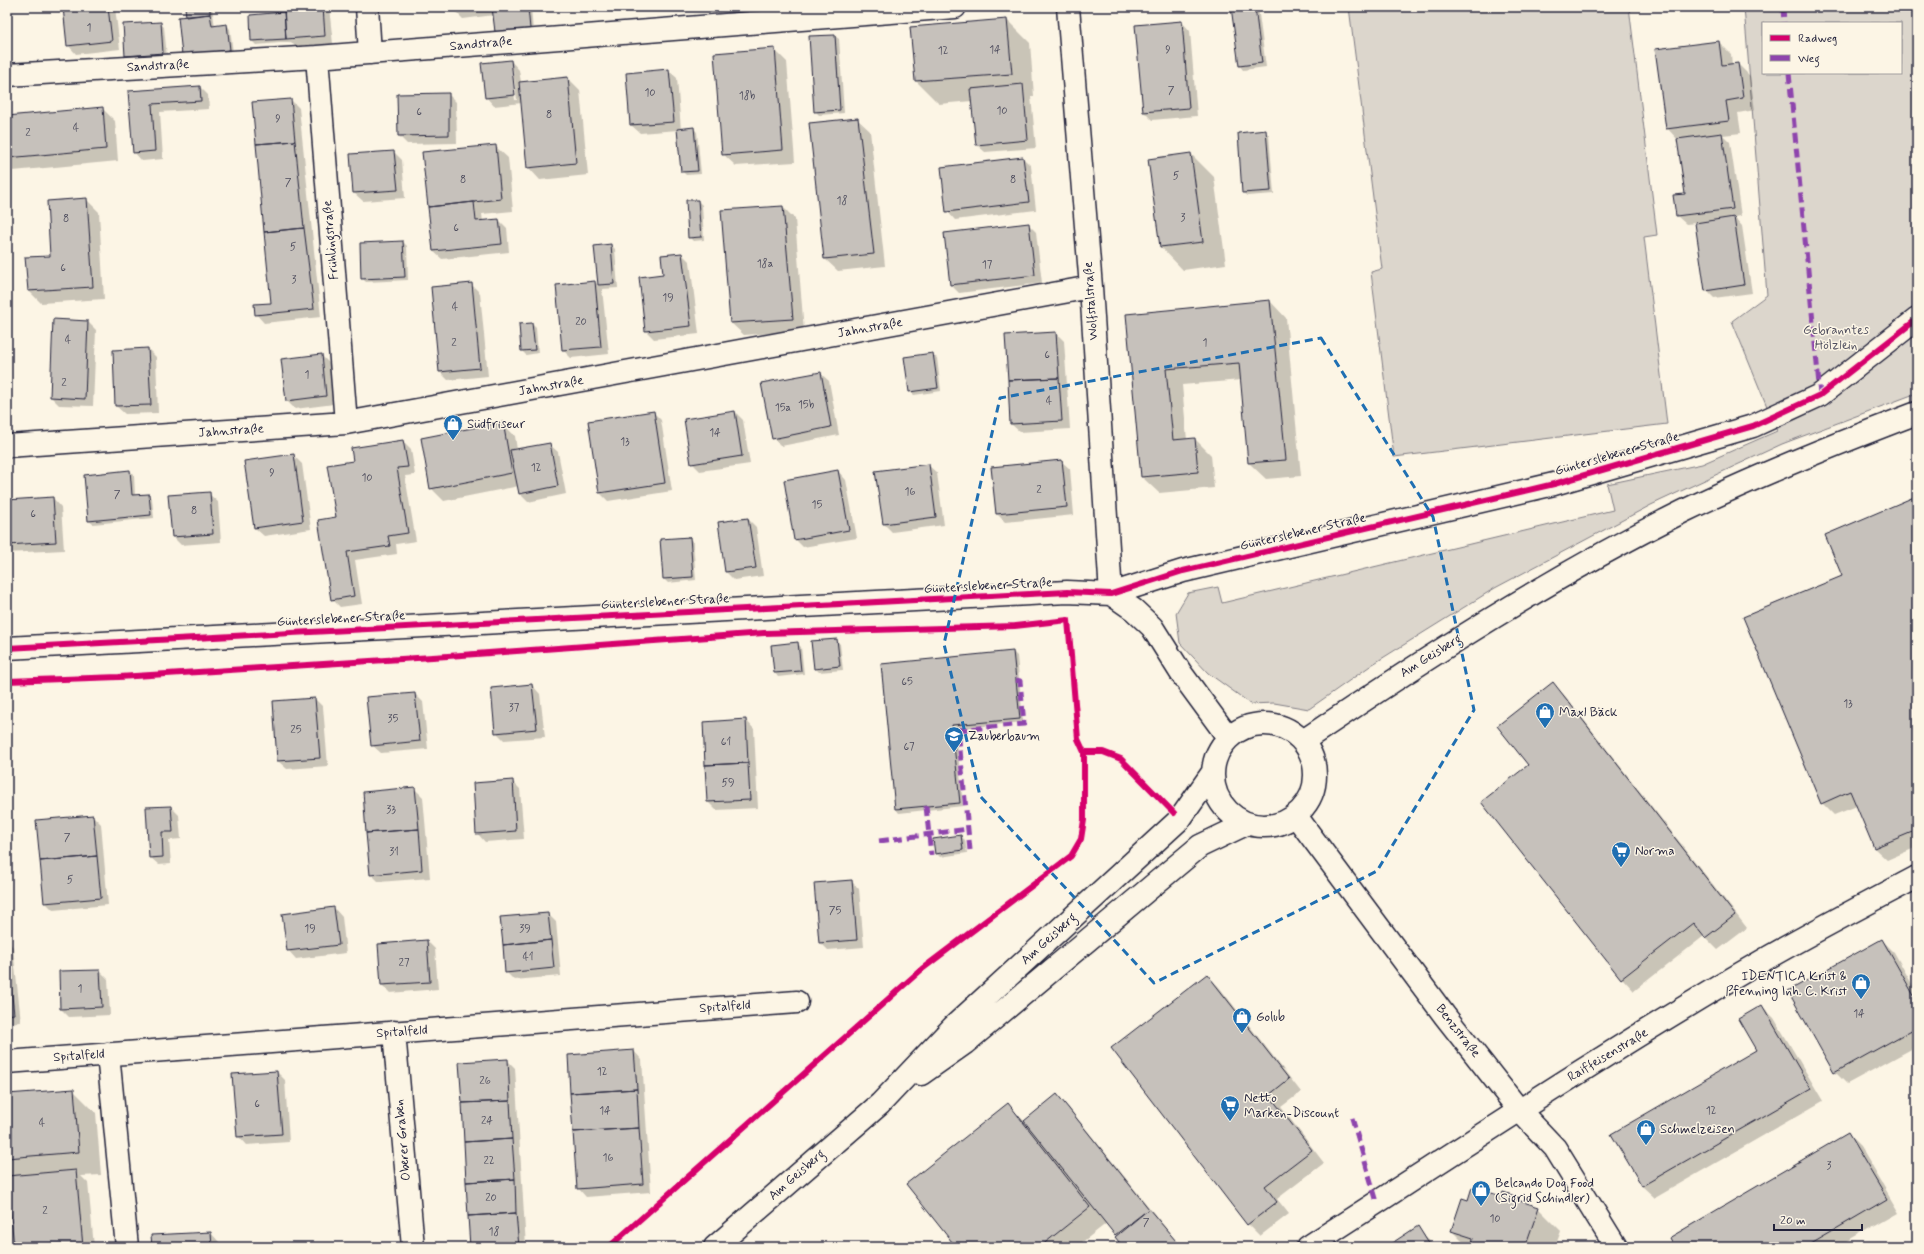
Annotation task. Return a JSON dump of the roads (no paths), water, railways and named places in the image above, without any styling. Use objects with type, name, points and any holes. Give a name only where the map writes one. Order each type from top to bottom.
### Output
[{"type":"street","points":[[367,7],[370,53]]},
{"type":"street","name":"Sandstraße","points":[[7,75],[317,58],[749,15],[955,7]]},
{"type":"street","name":"Wolfstalstraße","points":[[1068,7],[1091,288],[1111,594]]},
{"type":"street","name":"Frühlingstraße","points":[[317,58],[346,423]]},
{"type":"street","name":"Jahnstraße","points":[[7,446],[346,423],[1091,288]]},
{"type":"street","name":"Günterslebener Straße","points":[[7,648],[1067,592],[1111,594],[1183,571],[1554,484],[1753,426],[1820,395],[1917,319]]},
{"type":"street","name":"Am Geisberg","points":[[1303,741],[1431,655],[1562,577],[1691,508],[1804,456],[1917,413]]},
{"type":"street","points":[[1111,594],[1134,610],[1152,627],[1182,673],[1228,738]]},
{"type":"street","points":[[1264,724],[1277,725],[1291,731],[1303,741],[1311,754],[1316,776],[1311,797],[1296,816],[1280,824],[1263,827],[1246,824],[1232,816],[1224,807],[1213,785],[1213,772],[1219,749],[1228,738],[1240,730],[1252,725],[1264,724]]},
{"type":"street","name":"Am Geisberg","points":[[880,1104],[953,1027],[1180,820],[1213,772]]},
{"type":"street","name":"Benzstraße","points":[[1296,816],[1446,1016],[1519,1110],[1555,1148],[1616,1247]]},
{"type":"street","name":"Am Geisberg","points":[[715,1247],[880,1104],[965,1043],[1200,846],[1246,824]]},
{"type":"street","name":"Raiffeisenstraße","points":[[1308,1247],[1519,1110],[1769,957],[1917,877]]},
{"type":"street","name":"Spitalfeld","points":[[7,1062],[797,1002]]},
{"type":"street","name":"Oberer Graben","points":[[394,1032],[413,1247]]},
{"type":"street","points":[[108,1054],[126,1247]]},
{"type":"place","name":"Südfriseur","points":[[453,441]]},
{"type":"place","name":"Maxl Bäck","points":[[1545,729]]},
{"type":"place","name":"Zauberbaum","points":[[954,753]]},
{"type":"place","name":"Norma","points":[[1621,868]]},
{"type":"place","name":"IDENTICA Krist & Pfenning Inh. C. Krist","points":[[1861,1000]]},
{"type":"place","name":"Golub","points":[[1242,1034]]},
{"type":"place","name":"Netto Marken-Discount","points":[[1230,1122]]},
{"type":"place","name":"Schmelzeisen","points":[[1646,1146]]},
{"type":"place","name":"Belcando Dog Food (Sigrid Schindler)","points":[[1481,1207]]},
{"type":"park label","name":"Gebranntes Hölzlein","points":[[1836,338]]}]
